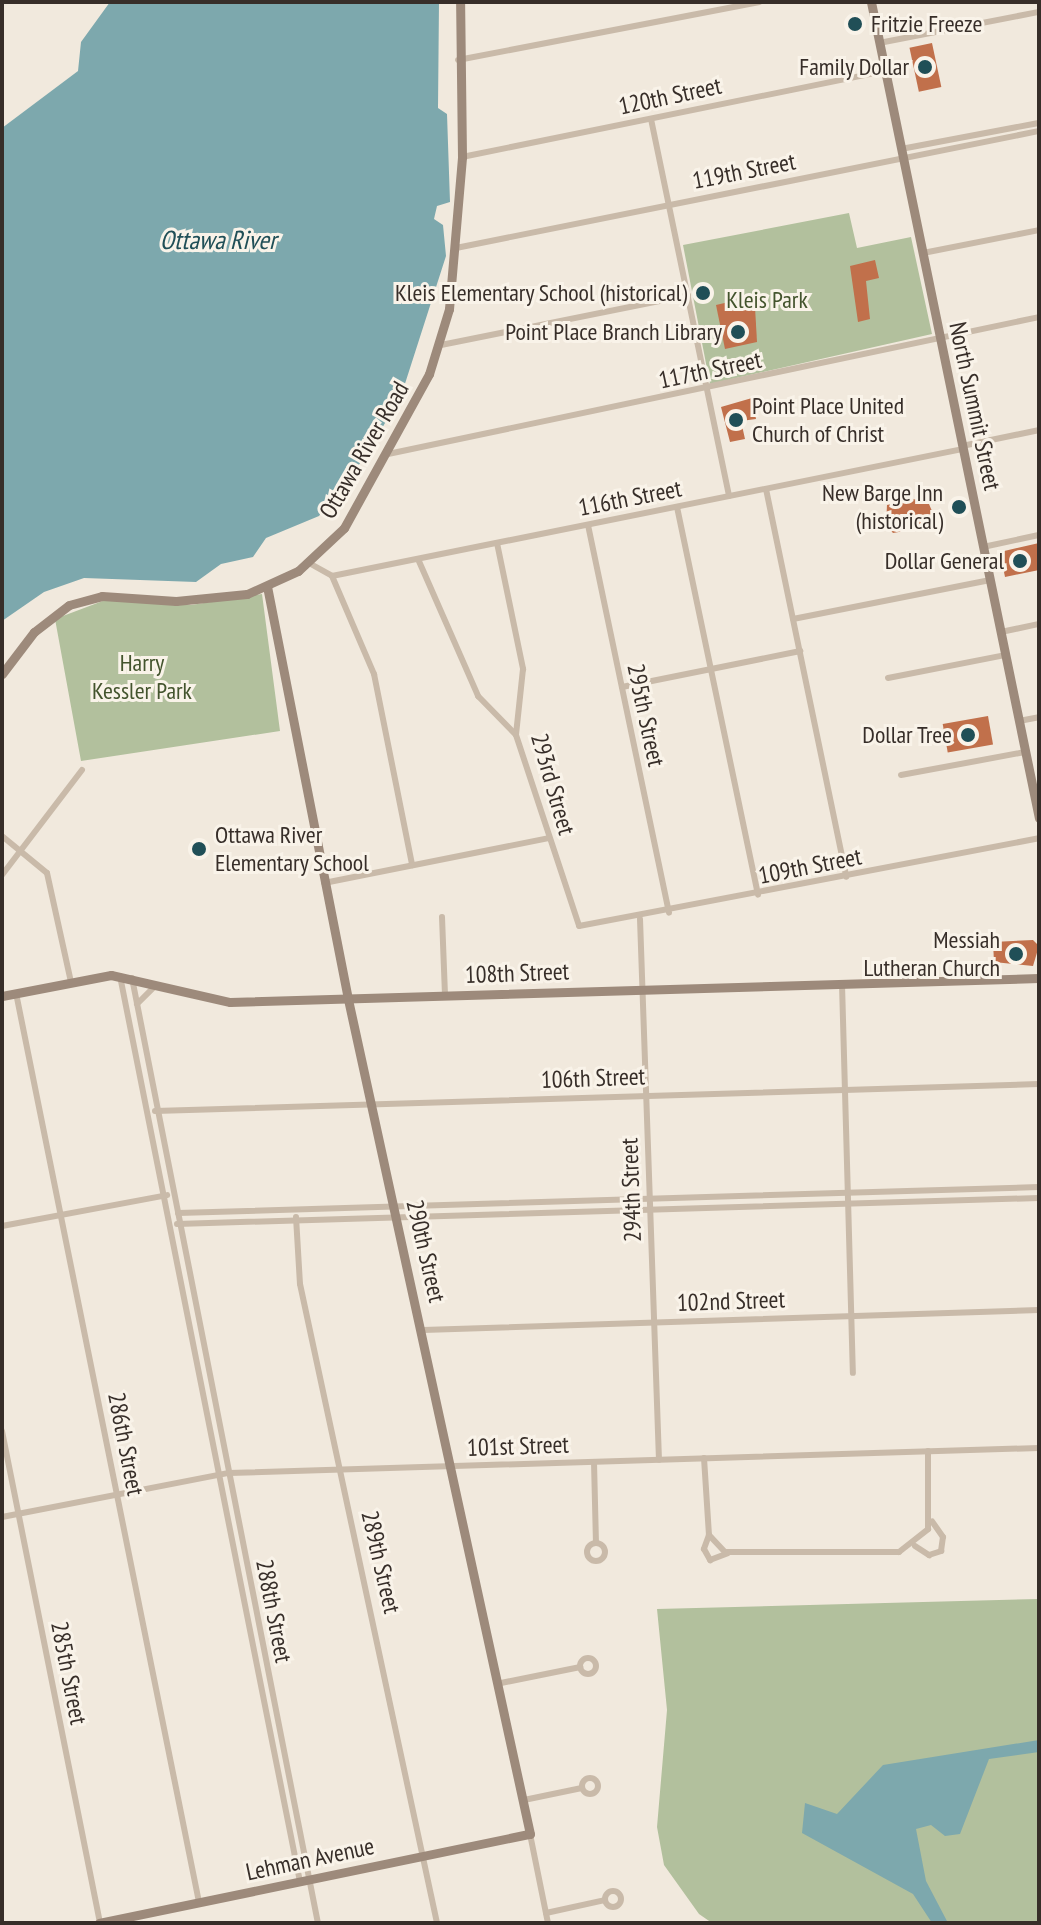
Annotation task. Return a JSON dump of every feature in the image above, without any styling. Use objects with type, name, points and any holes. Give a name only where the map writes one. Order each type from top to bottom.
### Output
[{"type":"street","name":"Ottawa River Road","points":[[2,674],[51,616],[89,598],[199,600],[267,588],[309,563],[344,528],[388,454],[441,345],[456,248],[462,157],[458,60],[460,2]]},
{"type":"street","points":[[458,60],[759,2]]},
{"type":"street","name":"North Summit Street","points":[[871,2],[1039,818]]},
{"type":"street","points":[[879,43],[1039,12]]},
{"type":"street","name":"120th Street","points":[[462,157],[885,71]]},
{"type":"street","points":[[651,119],[729,496]]},
{"type":"street","name":"119th Street","points":[[456,248],[1039,123]]},
{"type":"street","name":"119th Street","points":[[902,154],[1039,131]]},
{"type":"street","points":[[923,253],[1039,230]]},
{"type":"street","points":[[441,345],[688,295]]},
{"type":"street","name":"117th Street","points":[[388,454],[708,390],[1039,317]]},
{"type":"street","name":"116th Street","points":[[332,576],[766,489],[1039,430]]},
{"type":"street","points":[[766,489],[846,877]]},
{"type":"street","points":[[677,507],[758,895]]},
{"type":"street","name":"295th Street","points":[[588,525],[669,913]]},
{"type":"street","points":[[983,547],[1039,535]]},
{"type":"street","name":"293rd Street","points":[[497,543],[523,669],[516,735],[576,924],[589,930]]},
{"type":"street","points":[[418,559],[478,696],[516,735]]},
{"type":"street","points":[[309,563],[332,576],[374,674],[412,865]]},
{"type":"street","points":[[793,619],[990,580]]},
{"type":"street","name":"290th Street","points":[[267,588],[348,999],[501,1683],[548,1923]]},
{"type":"street","points":[[1001,632],[1039,624]]},
{"type":"street","points":[[622,687],[800,651]]},
{"type":"street","points":[[888,678],[1005,655]]},
{"type":"street","points":[[1019,721],[1039,717]]},
{"type":"street","points":[[901,775],[1025,752]]},
{"type":"street","points":[[2,875],[82,770]]},
{"type":"street","points":[[2,836],[20,850],[53,887],[71,982]]},
{"type":"street","points":[[324,883],[549,838]]},
{"type":"street","name":"109th Street","points":[[589,930],[1039,838]]},
{"type":"street","points":[[442,917],[445,996]]},
{"type":"street","name":"294th Street","points":[[640,919],[659,1460]]},
{"type":"street","name":"108th Street","points":[[2,996],[120,976],[208,1001],[1039,978]]},
{"type":"street","name":"288th Street","points":[[120,976],[246,1611],[305,1880],[318,1923]]},
{"type":"street","name":"288th Street","points":[[132,978],[256,1609],[305,1880]]},
{"type":"street","points":[[842,984],[853,1373]]},
{"type":"street","points":[[137,1004],[155,986]]},
{"type":"street","name":"286th Street","points":[[16,993],[199,1902]]},
{"type":"street","name":"106th Street","points":[[147,1113],[371,1103],[1039,1084]]},
{"type":"street","points":[[178,1213],[1039,1187]]},
{"type":"street","points":[[981,1189],[981,1200]]},
{"type":"street","points":[[2,1226],[174,1195]]},
{"type":"street","points":[[747,1196],[747,1207]]},
{"type":"street","points":[[170,1224],[1039,1198]]},
{"type":"street","points":[[519,1203],[519,1214]]},
{"type":"street","name":"289th Street","points":[[296,1210],[300,1284],[437,1923]]},
{"type":"street","points":[[186,1307],[196,1305]]},
{"type":"street","name":"102nd Street","points":[[423,1330],[1039,1310]]},
{"type":"street","points":[[202,1390],[212,1388]]},
{"type":"street","name":"285th Street","points":[[2,1431],[99,1923]]},
{"type":"street","name":"101st Street","points":[[2,1517],[229,1473],[1039,1448]]},
{"type":"street","points":[[704,1458],[709,1535],[704,1549],[710,1560],[728,1553],[914,1546],[929,1555],[943,1547],[931,1517],[928,1451]]},
{"type":"street","points":[[594,1462],[596,1543]]},
{"type":"street","points":[[914,1546],[922,1539],[931,1517]]},
{"type":"street","points":[[709,1535],[728,1553]]},
{"type":"street","points":[[246,1611],[256,1609]]},
{"type":"street","points":[[501,1683],[580,1667]]},
{"type":"street","points":[[524,1800],[582,1788]]},
{"type":"street","name":"Lehman Avenue","points":[[99,1923],[530,1834]]},
{"type":"street","points":[[546,1913],[605,1900]]},
{"type":"green space","name":"Kleis Park","points":[[849,213],[857,248],[911,237],[932,334],[710,384],[683,245]]},
{"type":"green space","name":"Harry Kessler Park","points":[[262,594],[280,731],[81,761],[55,619],[108,599],[191,605]]},
{"type":"green space","points":[[1039,1599],[1039,1923],[712,1923],[699,1914],[664,1865],[657,1827],[667,1710],[657,1609]]},
{"type":"water","name":"Ottawa River","points":[[110,2],[439,2],[438,108],[447,114],[450,202],[437,206],[434,219],[443,225],[446,256],[402,393],[368,453],[319,516],[266,538],[253,557],[221,564],[196,582],[84,578],[44,592],[2,621],[2,128],[78,71],[81,42]]},
{"type":"water","points":[[1039,1740],[1039,1752],[989,1759],[960,1834],[945,1836],[931,1825],[916,1829],[926,1881],[948,1923],[932,1923],[913,1894],[802,1833],[805,1803],[837,1814],[883,1765]]},
{"type":"building","name":"Family Dollar","points":[[932,43],[941,87],[919,92],[910,48]]},
{"type":"building","points":[[875,260],[879,278],[866,281],[870,319],[858,322],[850,266]]},
{"type":"building","name":"Point Place Branch Library","points":[[733,301],[755,307],[757,342],[725,349],[716,305]]},
{"type":"building","name":"Point Place United Church of Christ","points":[[752,398],[756,419],[741,421],[745,439],[730,442],[721,407]]},
{"type":"building","points":[[926,497],[938,525],[893,533],[886,525],[887,505]]},
{"type":"building","name":"Dollar General","points":[[1039,543],[1039,570],[1005,577],[1000,552]]},
{"type":"building","name":"Dollar Tree","points":[[988,716],[993,745],[948,753],[943,724]]},
{"type":"building","name":"Messiah Lutheran Church","points":[[1033,940],[1039,946],[1033,966],[994,962],[993,942]]},
{"type":"place","name":"Fritzie Freeze","points":[[855,24]]},
{"type":"place","name":"Family Dollar","points":[[925,67]]},
{"type":"place","name":"Kleis Elementary School (historical)","points":[[703,293]]},
{"type":"place","name":"Point Place Branch Library","points":[[738,332]]},
{"type":"place","name":"Point Place United Church of Christ","points":[[736,420]]},
{"type":"place","name":"New Barge Inn (historical)","points":[[959,507]]},
{"type":"place","name":"Dollar General","points":[[1020,561]]},
{"type":"place","name":"Dollar Tree","points":[[968,735]]},
{"type":"place","name":"Ottawa River Elementary School","points":[[199,849]]},
{"type":"place","name":"Messiah Lutheran Church","points":[[1016,954]]}]
